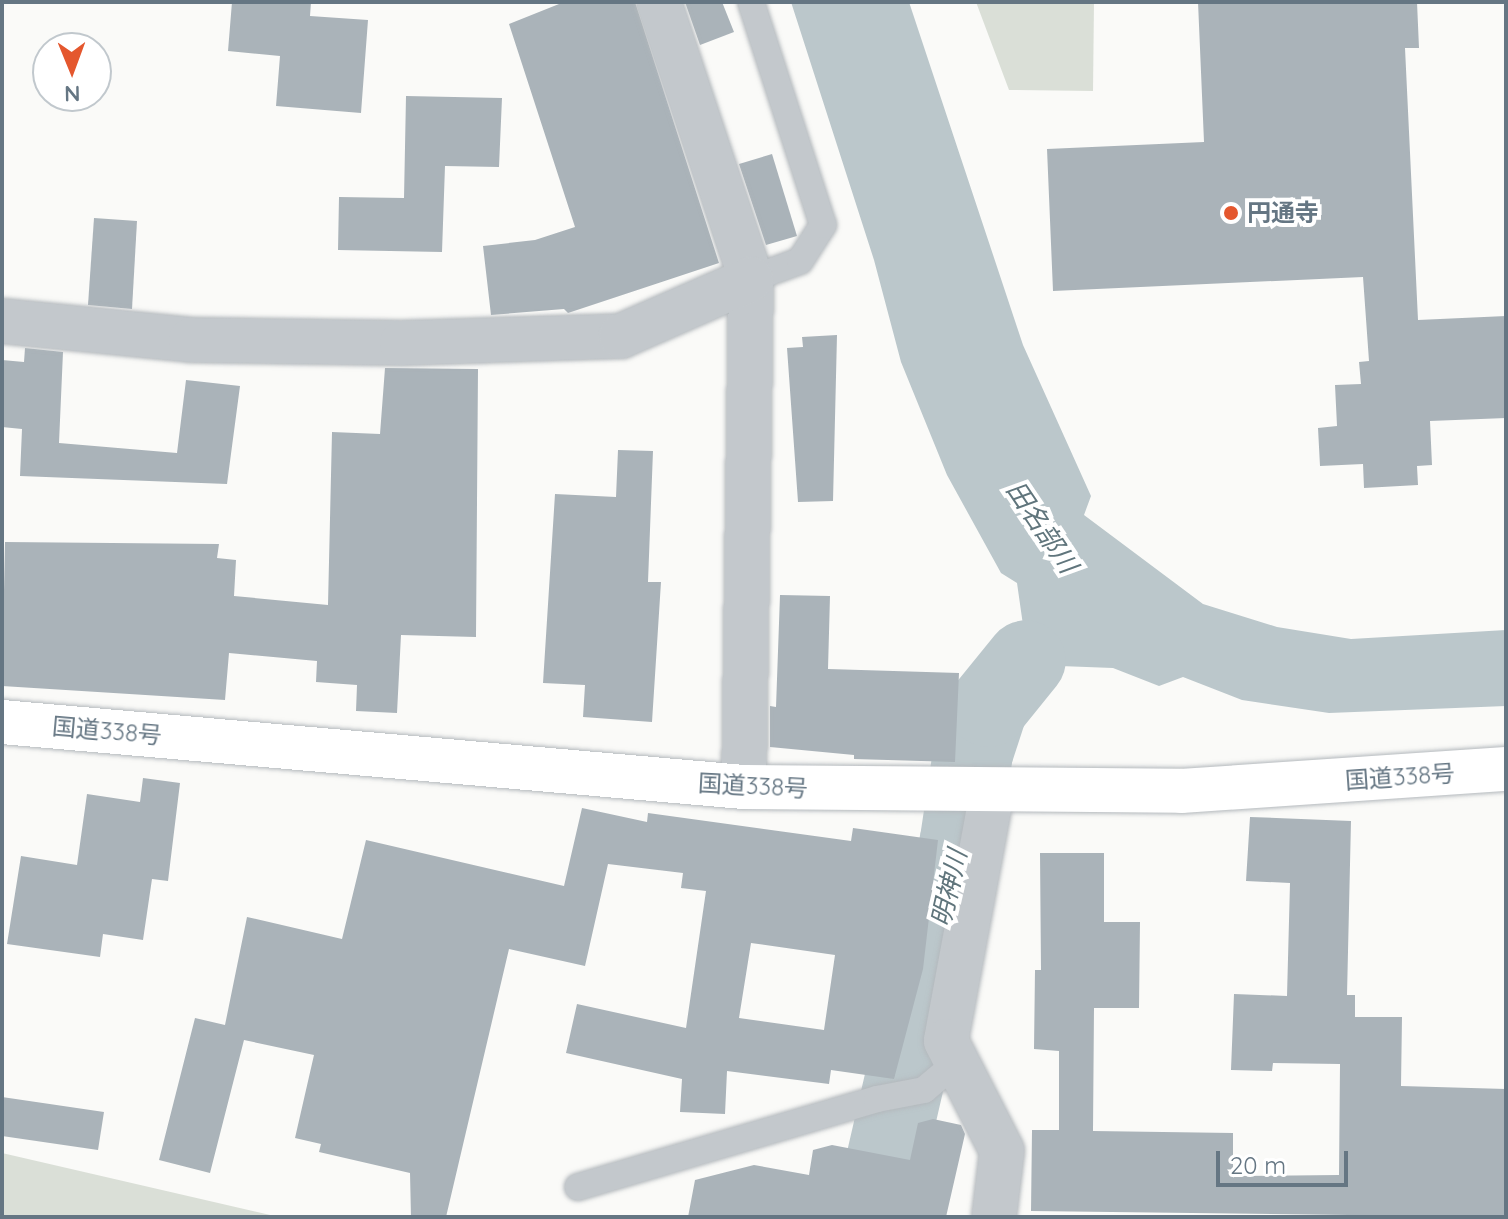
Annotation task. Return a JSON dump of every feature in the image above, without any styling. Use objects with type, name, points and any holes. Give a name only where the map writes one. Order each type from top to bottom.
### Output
[{"type":"highway","name":"国道338号","points":[[2,722],[744,787],[973,793],[1181,791],[1506,769]]},
{"type":"street","points":[[659,2],[751,279],[744,787]]},
{"type":"street","points":[[2,321],[191,340],[402,343],[621,336],[751,279]]},
{"type":"street","points":[[973,793],[946,1041],[1002,1151],[994,1217]]},
{"type":"lane","points":[[751,2],[823,225],[800,261],[751,279]]},
{"type":"lane","points":[[578,1187],[877,1099],[924,1090],[957,1062]]},
{"type":"shaded area","points":[[976,2],[1094,2],[1093,91],[1009,90]]},
{"type":"shaded area","points":[[2,1153],[279,1217],[2,1217]]},
{"type":"water","name":"田名部川","points":[[791,2],[909,2],[1023,345],[1091,496],[1084,515],[1203,604],[1277,627],[1351,639],[1506,630],[1506,706],[1329,713],[1242,700],[1183,677],[1159,686],[1113,668],[1060,666],[1027,684],[998,710],[986,753],[962,748],[993,660],[1025,639],[1017,583],[1001,573],[947,475],[901,362],[874,260]]},
{"type":"building","points":[[232,2],[311,2],[310,16],[368,20],[361,113],[276,106],[280,56],[228,51]]},
{"type":"building","points":[[564,2],[635,2],[719,263],[568,313],[564,309],[491,315],[483,246],[535,240],[575,227],[509,24]]},
{"type":"building","points":[[685,2],[722,2],[734,32],[700,45]]},
{"type":"building","name":"円通寺","points":[[1198,2],[1417,2],[1419,48],[1405,48],[1418,320],[1506,316],[1506,418],[1430,421],[1432,465],[1417,466],[1418,485],[1364,488],[1363,464],[1320,466],[1318,428],[1337,426],[1335,385],[1361,384],[1359,362],[1369,361],[1363,277],[1053,291],[1047,149],[1204,142]]},
{"type":"building","points":[[406,96],[502,98],[499,167],[445,166],[442,252],[338,250],[339,197],[404,198]]},
{"type":"building","points":[[772,154],[797,236],[766,245],[739,164]]},
{"type":"building","points":[[94,218],[137,221],[132,309],[88,305]]},
{"type":"building","points":[[837,335],[833,501],[798,502],[787,348],[803,347],[802,337]]},
{"type":"building","points":[[25,348],[63,352],[59,443],[177,453],[186,380],[240,386],[227,484],[20,476],[22,429],[2,427],[2,360],[24,362]]},
{"type":"building","points":[[385,368],[478,369],[476,637],[401,635],[397,713],[356,711],[357,685],[316,682],[317,661],[229,653],[225,700],[2,686],[5,542],[219,544],[217,558],[236,560],[234,596],[328,605],[332,432],[380,434]]},
{"type":"building","points":[[618,450],[653,451],[648,582],[661,582],[652,722],[583,717],[585,685],[543,683],[555,494],[616,497]]},
{"type":"building","points":[[780,595],[830,596],[828,669],[959,673],[955,762],[854,759],[854,755],[770,747],[770,706],[776,707]]},
{"type":"building","points":[[143,778],[180,783],[168,881],[152,879],[143,940],[103,934],[100,957],[7,944],[21,856],[77,865],[87,794],[140,802]]},
{"type":"building","points":[[582,808],[647,822],[648,813],[851,841],[853,828],[938,840],[923,969],[894,1079],[831,1070],[829,1084],[727,1071],[725,1114],[680,1112],[682,1079],[566,1053],[577,1004],[686,1028],[706,891],[681,888],[683,873],[608,864],[585,966],[509,949],[446,1217],[411,1217],[410,1173],[319,1152],[321,1144],[295,1138],[314,1055],[244,1040],[210,1173],[159,1160],[195,1018],[225,1025],[247,917],[342,939],[366,840],[564,886]],"holes":[[[751,943],[835,955],[824,1030],[739,1018]]]},
{"type":"building","points":[[1250,817],[1351,821],[1347,995],[1355,995],[1355,1017],[1402,1017],[1401,1086],[1506,1089],[1506,1217],[1031,1211],[1032,1130],[1059,1130],[1059,1051],[1034,1049],[1035,970],[1041,970],[1040,853],[1104,853],[1104,922],[1140,922],[1139,1008],[1094,1008],[1093,1131],[1233,1133],[1233,1176],[1339,1175],[1340,1064],[1273,1063],[1272,1071],[1231,1070],[1234,994],[1287,996],[1290,883],[1246,881]]},
{"type":"building","points":[[2,1097],[104,1112],[98,1150],[2,1136]]},
{"type":"building","points":[[933,1119],[961,1125],[965,1134],[946,1217],[688,1217],[695,1180],[754,1165],[809,1175],[813,1150],[832,1145],[910,1160],[918,1123]]},
{"type":"waterway","name":"明神川","points":[[873,1217],[960,840],[973,753],[988,707],[1026,660]]},
{"type":"place","name":"円通寺","points":[[1231,213]]}]
